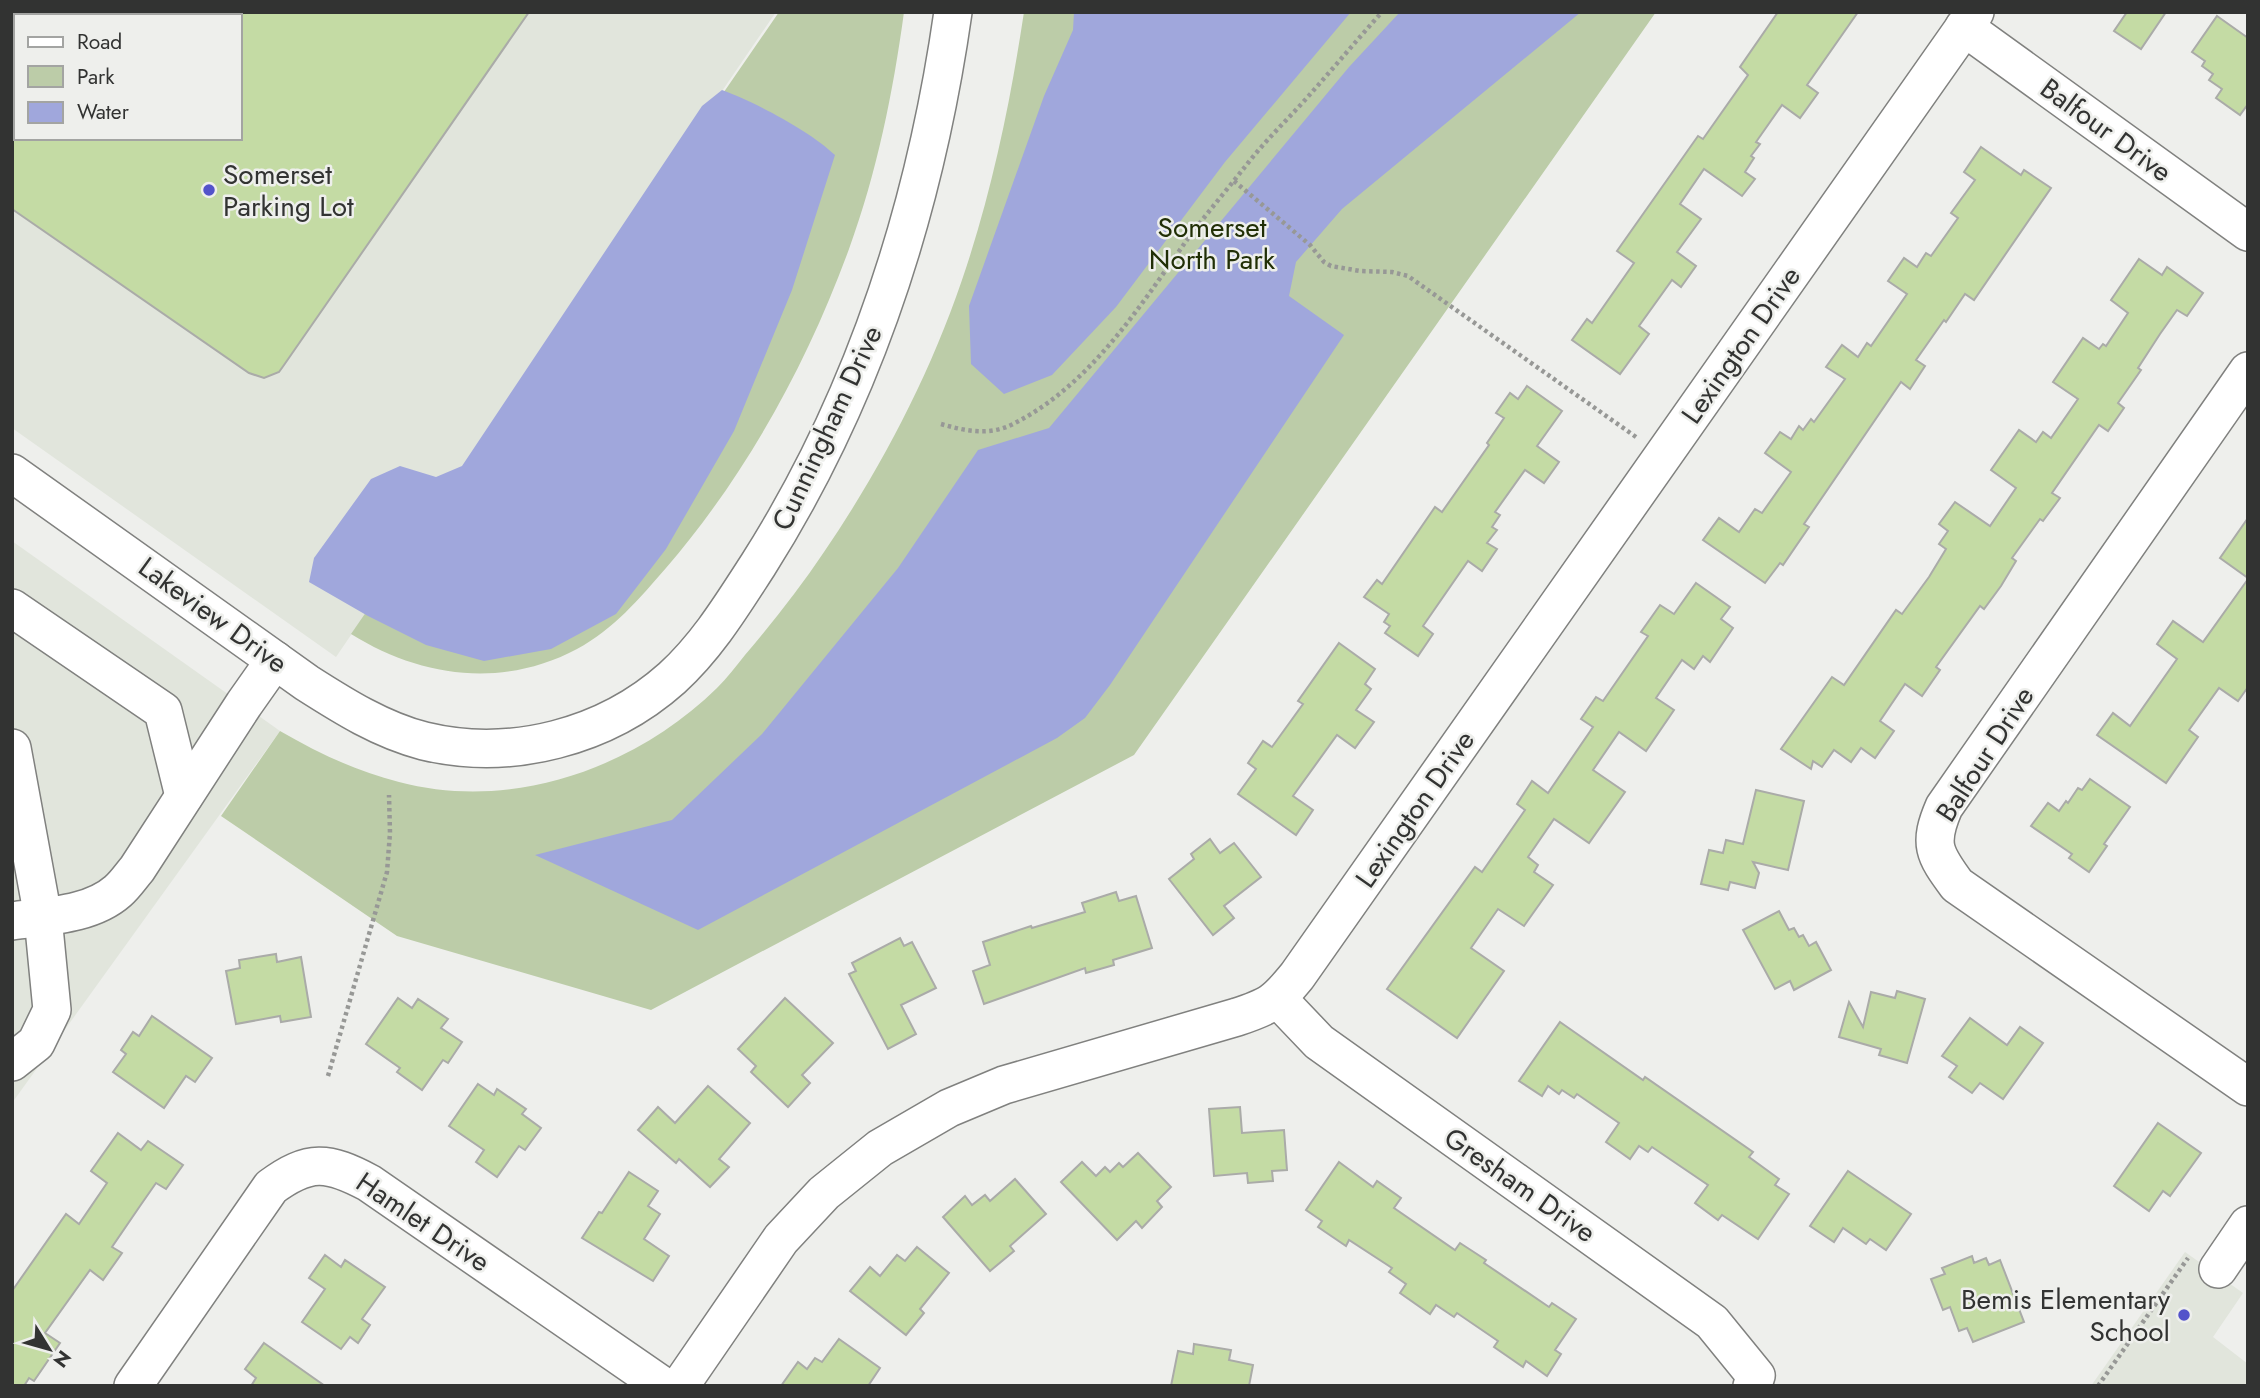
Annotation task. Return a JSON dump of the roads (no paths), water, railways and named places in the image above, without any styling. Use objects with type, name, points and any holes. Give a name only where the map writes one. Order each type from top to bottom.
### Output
[{"type":"street","name":"Cunningham Drive","points":[[423,740],[457,747],[526,746],[562,738],[602,724],[640,703],[671,679],[699,652],[723,620],[783,526],[813,469],[838,417],[882,310],[901,253],[930,141],[953,12]]},
{"type":"street","name":"Balfour Drive","points":[[1970,20],[2248,232]]},
{"type":"street","name":"Lexington Drive","points":[[680,1386],[781,1240],[824,1193],[880,1148],[949,1108],[1004,1085],[1237,1017],[1261,1009],[1278,999],[1970,20]]},
{"type":"street","name":"Balfour Drive","points":[[2248,371],[1944,807],[1936,826],[1934,841],[1940,862],[1957,885],[2248,1087]]},
{"type":"street","name":"Lakeview Drive","points":[[12,473],[307,683],[366,718],[423,740]]},
{"type":"street","points":[[12,608],[163,711],[184,796]]},
{"type":"street","points":[[28,919],[73,912],[97,904],[118,891],[137,869],[275,660]]},
{"type":"street","points":[[12,748],[28,919],[52,1010],[36,1043],[12,1062]]},
{"type":"street","name":"Gresham Drive","points":[[1278,999],[1319,1042],[1712,1322],[1754,1381]]},
{"type":"street","name":"Hamlet Drive","points":[[133,1386],[271,1188],[289,1174],[306,1167],[328,1166],[349,1172],[369,1183],[663,1386]]},
{"type":"street","points":[[2206,1258],[2248,1225]]},
{"type":"water","points":[[1074,12],[1351,12],[1225,162],[1116,307],[1052,375],[1004,394],[971,364],[969,306],[1044,96],[1073,30]]},
{"type":"water","points":[[1400,12],[1581,12],[1342,209],[1296,262],[1289,296],[1344,335],[1110,685],[1085,718],[1057,738],[698,930],[535,855],[672,820],[762,734],[898,568],[978,450],[1049,428],[1349,67]]},
{"type":"water","points":[[722,90],[782,118],[835,155],[792,290],[734,431],[666,549],[616,614],[551,649],[484,661],[426,645],[309,582],[314,558],[371,479],[400,466],[436,477],[462,466],[702,106]]},
{"type":"place","name":"Somerset Parking Lot","points":[[209,190]]},
{"type":"place","name":"Bemis Elementary School","points":[[2184,1315]]},
{"type":"park label","name":"Somerset North Park","points":[[1212,243]]}]
